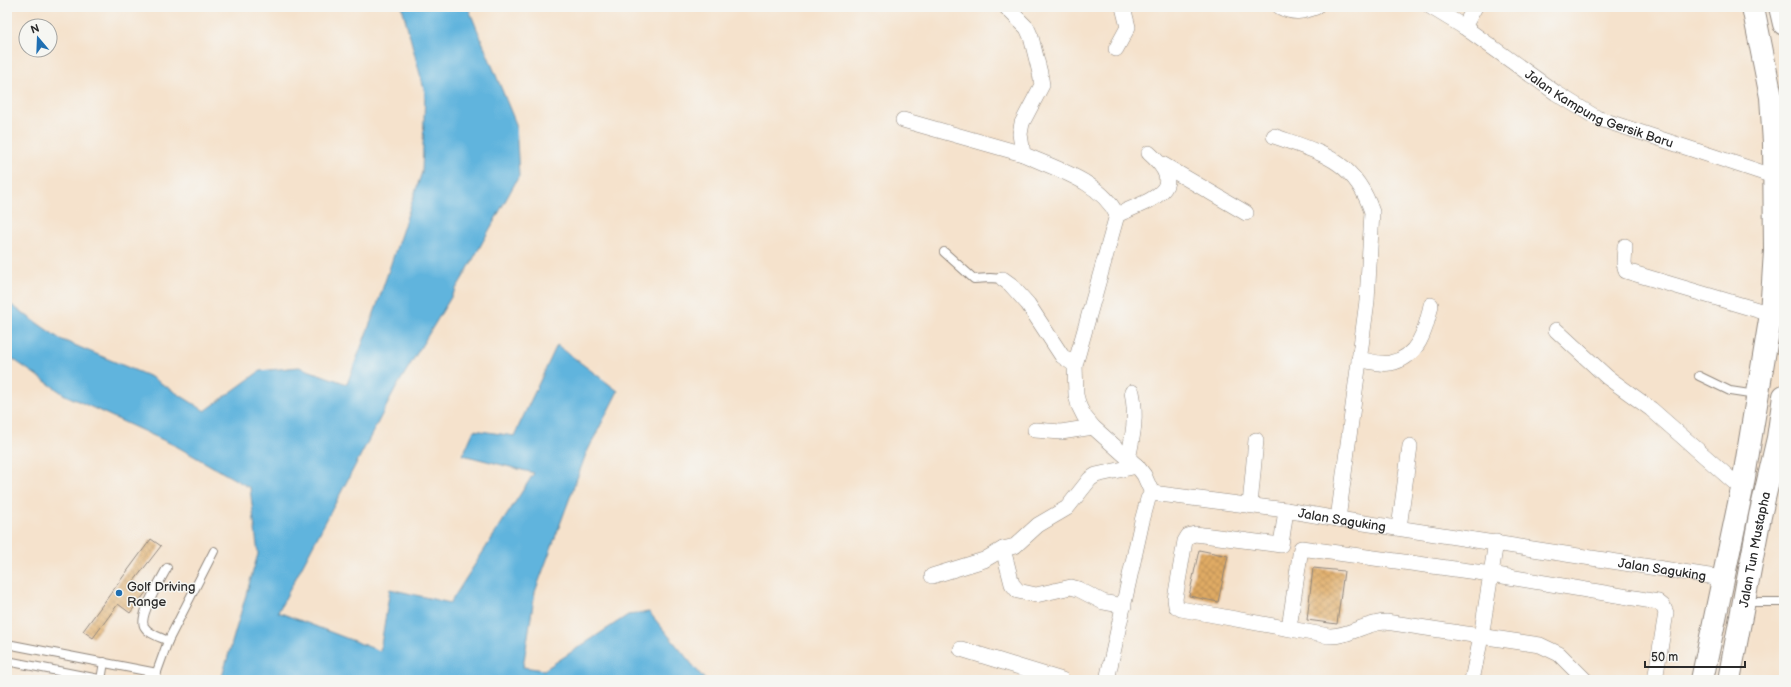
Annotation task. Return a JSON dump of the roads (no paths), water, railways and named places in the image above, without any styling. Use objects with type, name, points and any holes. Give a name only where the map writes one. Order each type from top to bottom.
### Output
[{"type":"main road","points":[[1702,680],[1722,578],[1742,489],[1759,395],[1771,314],[1780,178],[1771,97],[1753,7]]},
{"type":"main road","points":[[1780,7],[1784,24]]},
{"type":"main road","name":"Jalan Tun Mustapha","points":[[1729,680],[1760,516],[1781,439],[1784,396]]},
{"type":"street","points":[[1006,7],[1027,28],[1032,37],[1042,85],[1022,123],[1020,134],[1023,154]]},
{"type":"street","points":[[1116,49],[1128,27],[1123,7]]},
{"type":"street","points":[[1280,7],[1292,12],[1302,12],[1316,7]]},
{"type":"street","name":"Jalan Kampung Gersik Baru","points":[[1431,7],[1464,27],[1556,93],[1598,118],[1780,178]]},
{"type":"street","points":[[1464,27],[1475,7]]},
{"type":"street","points":[[904,120],[1023,154],[1079,180],[1098,191],[1107,199],[1117,215],[1075,364],[1079,406],[1093,427],[1144,475],[1152,493],[1148,499],[1142,521],[1124,606],[1106,680]]},
{"type":"street","points":[[1274,136],[1334,159],[1349,170],[1368,200],[1373,221],[1368,301],[1338,519]]},
{"type":"street","points":[[1149,153],[1162,164],[1246,213]]},
{"type":"street","points":[[1117,215],[1160,195],[1166,188],[1167,181],[1162,164]]},
{"type":"street","points":[[1625,246],[1624,263],[1626,271],[1771,314]]},
{"type":"street","points":[[1003,279],[1010,284],[1028,304],[1062,356],[1075,364]]},
{"type":"street","points":[[1359,359],[1389,364],[1404,358],[1415,350],[1422,337],[1431,306]]},
{"type":"street","points":[[1556,330],[1607,376],[1651,409],[1742,489]]},
{"type":"street","points":[[1132,392],[1136,410],[1133,463]]},
{"type":"street","points":[[1035,430],[1061,432],[1093,427]]},
{"type":"street","points":[[1250,505],[1256,440]]},
{"type":"street","points":[[1399,528],[1410,446]]},
{"type":"street","points":[[932,576],[984,560],[1003,550],[1015,546],[1038,525],[1067,508],[1090,479],[1096,475],[1133,463]]},
{"type":"street","name":"Jalan Saguking","points":[[1152,493],[1286,510],[1722,578]]},
{"type":"street","points":[[1281,545],[1286,510]]},
{"type":"street","points":[[1585,680],[1559,654],[1540,645],[1386,622],[1372,624],[1338,636],[1181,609],[1176,606],[1175,599],[1185,541],[1188,536],[1195,534],[1281,545],[1491,574],[1658,602],[1663,606],[1666,613],[1655,680]]},
{"type":"street","points":[[1472,680],[1481,637],[1496,542]]},
{"type":"street","points":[[1289,628],[1302,548]]},
{"type":"street","points":[[1003,550],[1012,584],[1018,591],[1036,595],[1070,587],[1078,589],[1103,602],[1124,606]]},
{"type":"street","points":[[961,648],[1062,680]]},
{"type":"lane","points":[[944,252],[974,279],[1003,279]]},
{"type":"lane","points":[[1699,376],[1730,391],[1759,395]]},
{"type":"lane","points":[[7,644],[104,662],[156,676],[168,641],[214,551]]},
{"type":"lane","points":[[167,568],[143,620],[147,630],[168,641]]},
{"type":"lane","points":[[1744,602],[1784,602]]},
{"type":"lane","points":[[7,661],[102,680],[104,662]]},
{"type":"water","points":[[402,7],[468,7],[516,124],[519,176],[465,274],[396,388],[278,612],[380,651],[390,589],[450,603],[534,473],[463,455],[474,430],[514,436],[557,345],[618,391],[586,454],[535,592],[523,667],[544,670],[628,615],[649,612],[705,680],[221,680],[258,554],[250,488],[176,446],[65,395],[7,355],[7,302],[60,339],[151,377],[205,411],[260,371],[299,367],[347,384],[376,308],[422,172],[425,93]]},
{"type":"place","name":"Golf Driving Range","points":[[119,593]]}]
